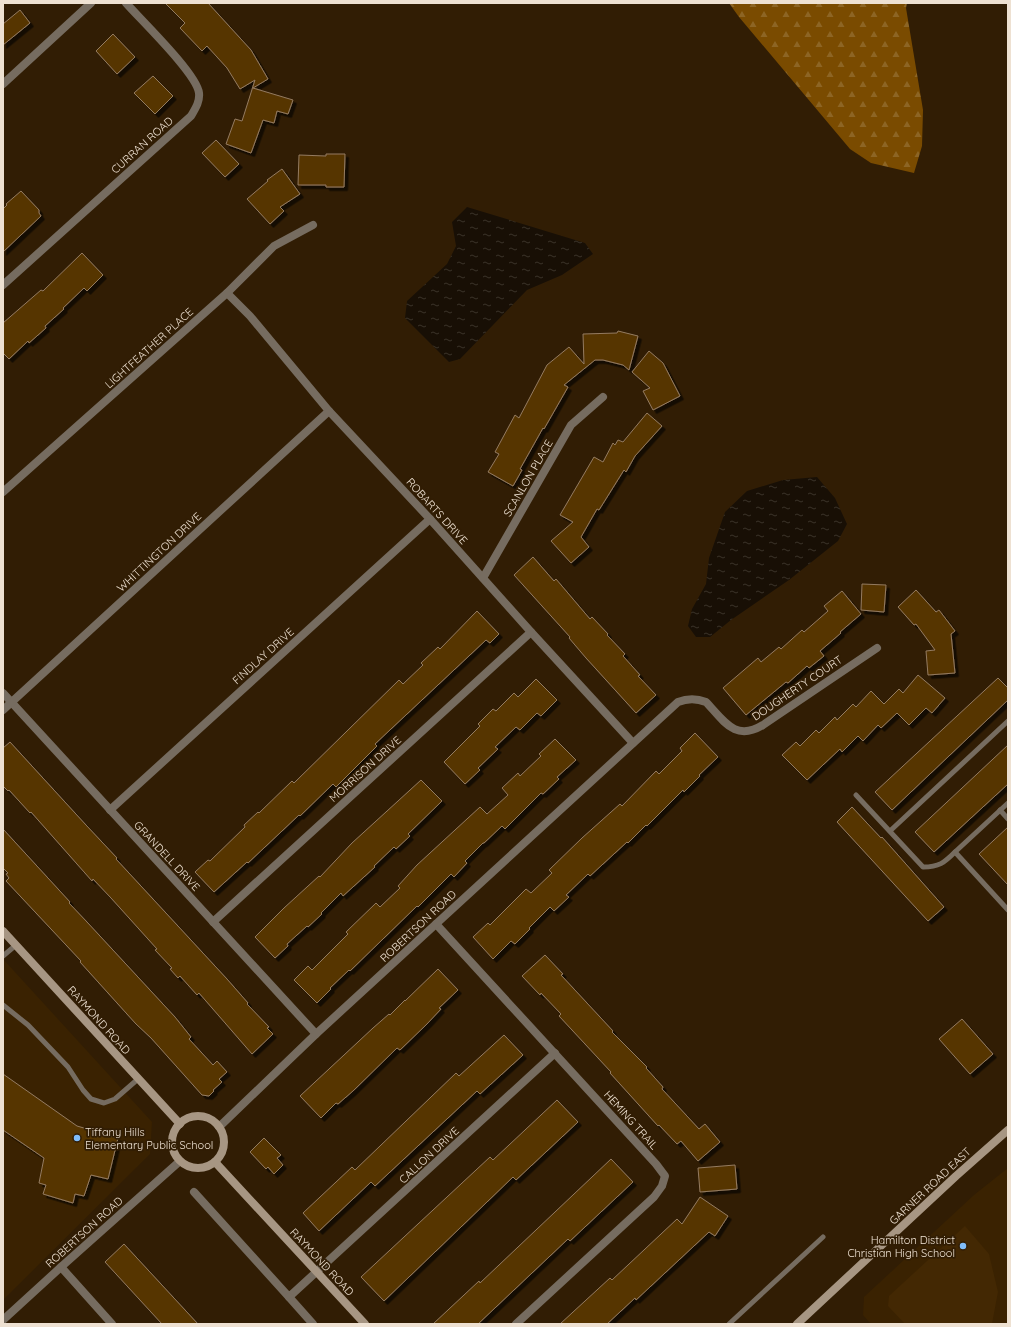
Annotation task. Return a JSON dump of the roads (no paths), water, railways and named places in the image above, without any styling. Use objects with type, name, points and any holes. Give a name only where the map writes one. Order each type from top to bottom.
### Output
[{"type":"street","points":[[3,84],[91,3]]},
{"type":"street","name":"CURRAN ROAD","points":[[3,285],[191,116],[197,106],[199,93],[187,70],[126,3]]},
{"type":"street","name":"LIGHTFEATHER PLACE","points":[[3,492],[227,293],[274,246],[313,225]]},
{"type":"street","name":"ROBARTS DRIVE","points":[[227,293],[250,316],[329,411],[430,519],[531,632],[633,742]]},
{"type":"street","name":"SCANLON PLACE","points":[[483,578],[571,426],[603,397]]},
{"type":"street","name":"WHITTINGTON DRIVE","points":[[3,710],[329,411]]},
{"type":"street","name":"FINDLAY DRIVE","points":[[110,810],[430,519]]},
{"type":"street","name":"MORRISON DRIVE","points":[[213,922],[531,632]]},
{"type":"street","name":"DOUGHERTY COURT","points":[[633,742],[678,702],[688,699],[697,699],[706,702],[730,728],[739,732],[755,730],[877,648]]},
{"type":"street","name":"GRANDELL DRIVE","points":[[3,693],[316,1034]]},
{"type":"street","name":"ROBERTSON ROAD","points":[[219,1127],[316,1034],[633,742]]},
{"type":"street","name":"HEMING TRAIL","points":[[436,924],[656,1164],[664,1176],[664,1181],[654,1197],[516,1324]]},
{"type":"street","name":"RAYMOND ROAD","points":[[3,930],[180,1124]]},
{"type":"street","name":"CALLON DRIVE","points":[[289,1297],[555,1054]]},
{"type":"street","points":[[202,1117],[209,1119],[219,1127],[224,1138],[224,1147],[215,1162],[200,1168],[192,1167],[185,1165],[174,1153],[172,1138],[175,1130],[186,1119],[202,1117]]},
{"type":"street","name":"GARNER ROAD EAST","points":[[797,1324],[956,1176],[1008,1130]]},
{"type":"street","name":"ROBERTSON ROAD","points":[[3,1320],[180,1161]]},
{"type":"street","name":"RAYMOND ROAD","points":[[215,1162],[365,1324]]},
{"type":"street","points":[[194,1192],[313,1324]]},
{"type":"street","points":[[61,1267],[112,1324]]},
{"type":"lane","points":[[890,831],[1008,721]]},
{"type":"lane","points":[[856,795],[923,867],[933,867],[945,862],[1008,802]]},
{"type":"lane","points":[[1000,810],[1008,819]]},
{"type":"lane","points":[[955,852],[1008,910]]},
{"type":"lane","points":[[3,956],[16,945]]},
{"type":"lane","points":[[3,1005],[28,1025],[68,1067],[83,1090],[91,1099],[104,1103],[115,1099],[138,1079]]},
{"type":"lane","points":[[729,1324],[823,1237]]},
{"type":"water","points":[[467,207],[585,243],[593,254],[562,275],[527,290],[460,359],[449,362],[405,318],[407,301],[447,264],[456,246],[452,222]]},
{"type":"water","points":[[817,477],[835,498],[847,524],[838,541],[789,580],[731,620],[710,637],[696,637],[688,626],[692,609],[706,584],[709,558],[725,512],[747,491],[783,480]]},
{"type":"place","name":"Tiffany Hills Elementary Public School","points":[[77,1138]]},
{"type":"place","name":"Hamilton District Christian High School","points":[[963,1246]]}]
